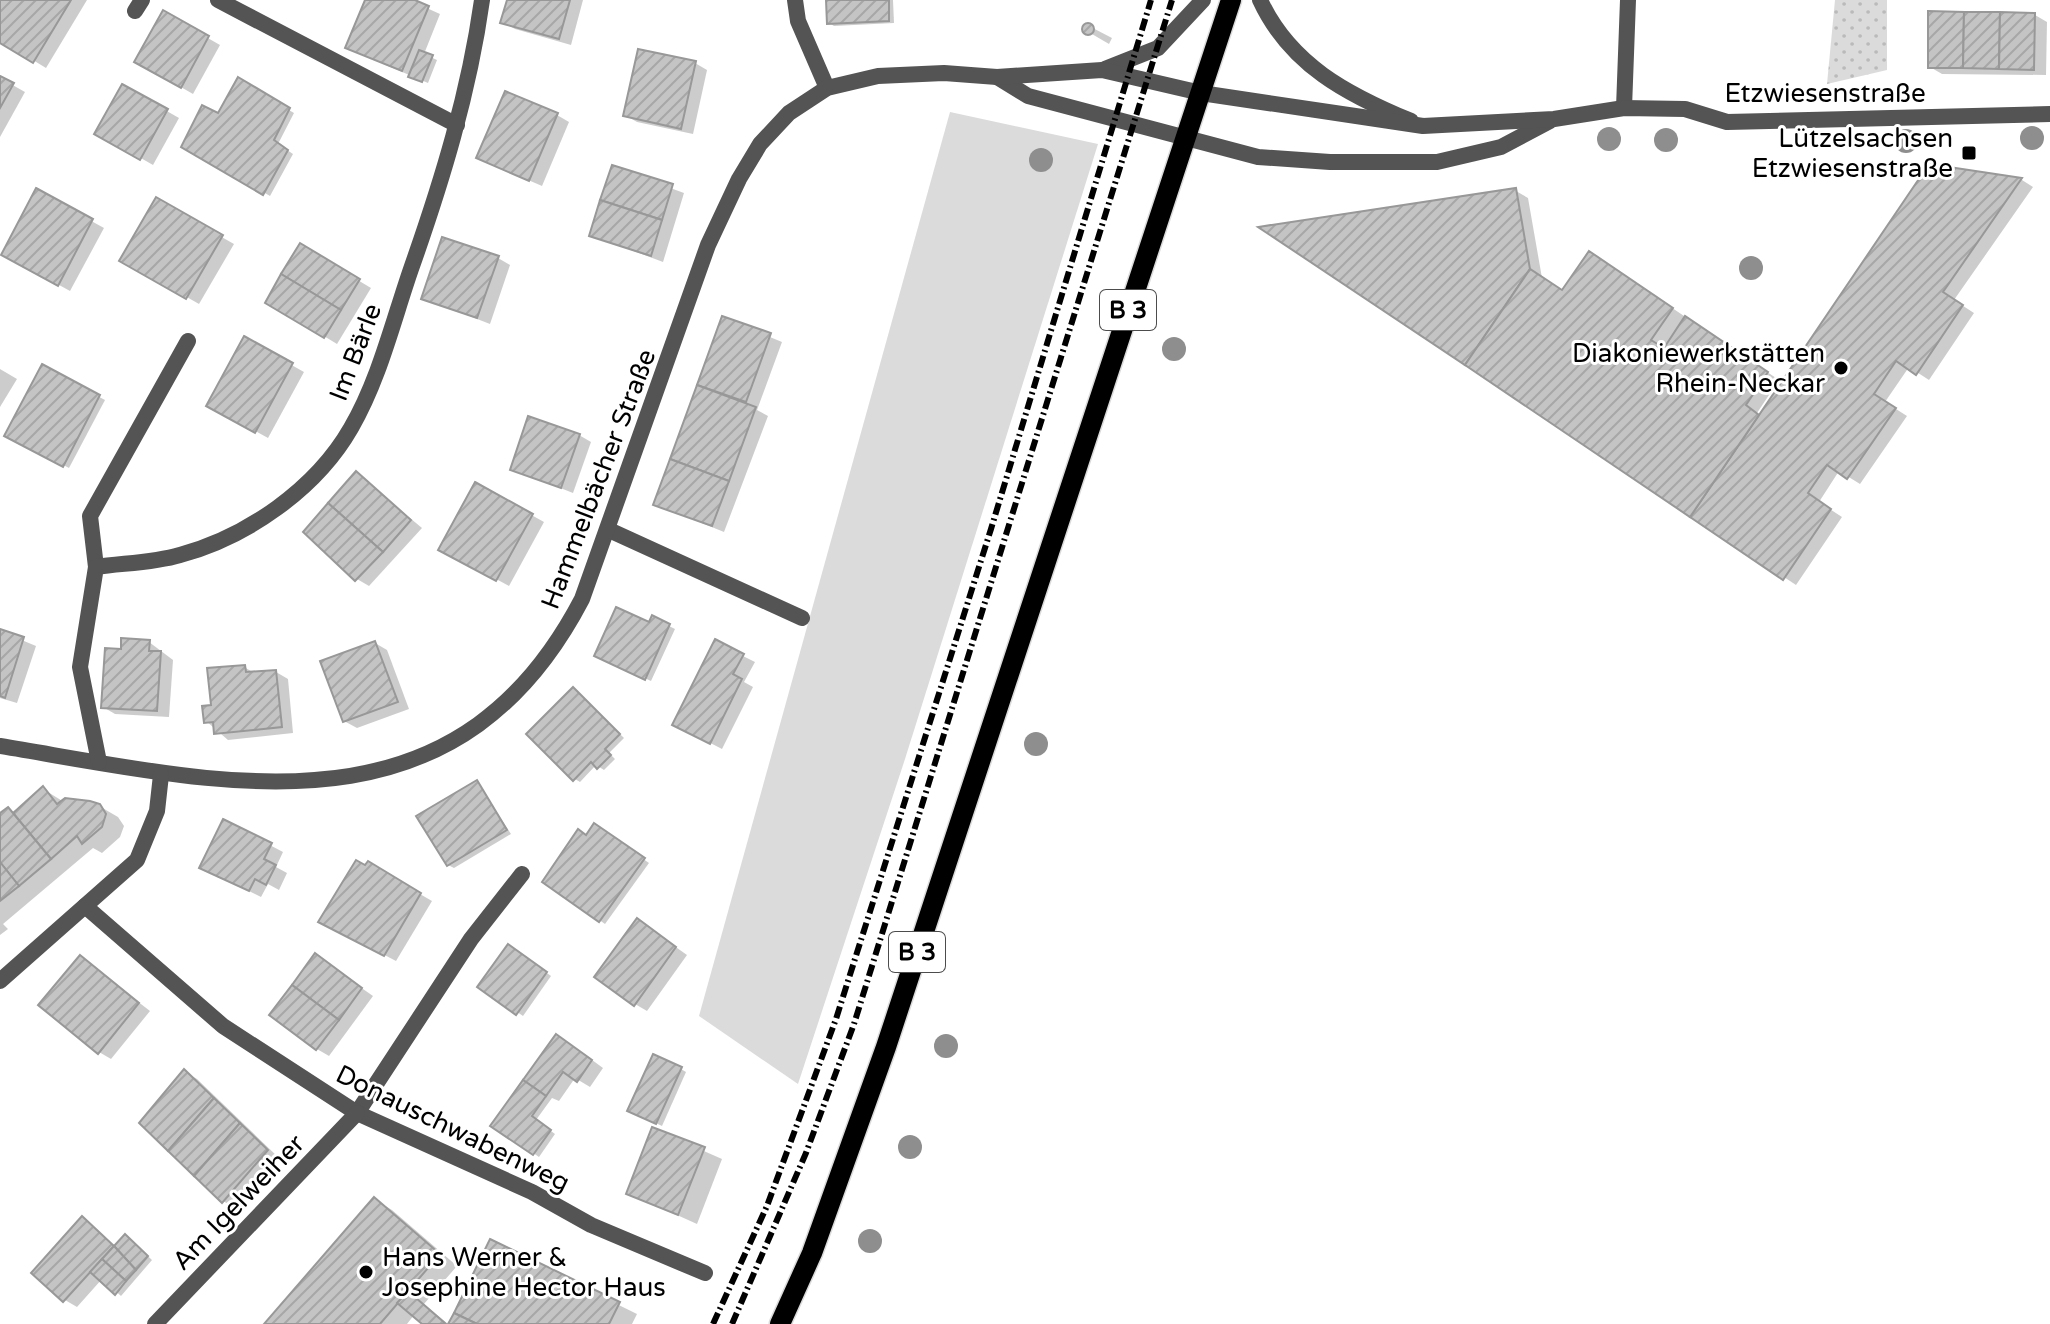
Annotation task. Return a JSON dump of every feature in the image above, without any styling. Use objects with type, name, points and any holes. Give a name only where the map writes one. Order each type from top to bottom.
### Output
[{"type":"main road","name":"B 3","points":[[780,1324],[812,1253],[886,1047],[1231,0]]},
{"type":"street","points":[[218,0],[457,125]]},
{"type":"street","name":"Im Bärle","points":[[96,567],[178,556],[222,541],[265,517],[316,472],[350,429],[368,392],[442,181],[457,125],[482,0]]},
{"type":"street","points":[[795,0],[798,21],[827,88]]},
{"type":"street","points":[[1102,70],[1158,48],[1203,0]]},
{"type":"street","points":[[1260,0],[1297,57],[1351,96],[1423,126]]},
{"type":"street","points":[[1624,108],[1628,0]]},
{"type":"street","name":"Hammelbächer Straße","points":[[0,746],[161,775],[311,783],[360,777],[451,741],[499,709],[529,682],[559,644],[582,599],[609,530],[708,245],[739,179],[760,144],[789,113],[827,88],[878,76],[944,73],[997,77],[1023,72],[1102,70],[1201,93]]},
{"type":"street","name":"Hammelbächer Straße","points":[[997,77],[1028,96],[1186,141]]},
{"type":"street","name":"Etzwiesenstraße","points":[[1201,93],[1423,126],[1554,119],[1624,108],[1685,109],[1727,122],[2050,114]]},
{"type":"street","name":"Etzwiesenstraße","points":[[1186,141],[1258,157],[1437,162],[1501,147],[1554,119]]},
{"type":"street","points":[[99,762],[80,667],[96,567],[90,516],[188,341]]},
{"type":"street","points":[[609,530],[802,618]]},
{"type":"street","points":[[0,981],[137,860],[157,811],[161,775]]},
{"type":"street","name":"Am Igelweiher","points":[[155,1324],[357,1113],[463,950],[522,874]]},
{"type":"street","name":"Donauschwabenweg","points":[[85,906],[223,1026],[357,1113],[532,1192],[591,1225],[705,1273]]},
{"type":"shaded area","points":[[1835,0],[1887,0],[1887,70],[1827,84]]},
{"type":"shaded area","points":[[950,112],[1098,144],[905,759],[798,1084],[699,1016]]},
{"type":"building","points":[[0,0],[71,0],[33,63],[0,43]]},
{"type":"building","points":[[365,0],[415,0],[429,6],[402,71],[345,48]]},
{"type":"building","points":[[507,0],[570,0],[559,39],[500,23]]},
{"type":"building","points":[[826,0],[889,0],[889,21],[827,24]]},
{"type":"building","points":[[163,10],[209,36],[181,88],[134,62]]},
{"type":"building","points":[[1928,11],[1964,12],[1963,68],[1928,68]]},
{"type":"building","points":[[1964,12],[2000,12],[1999,69],[1963,68]]},
{"type":"building","points":[[2000,12],[2035,13],[2034,70],[1999,69]]},
{"type":"building","points":[[1088,23],[1094,29],[1088,35],[1082,29]]},
{"type":"building","points":[[638,49],[696,61],[681,129],[623,116]]},
{"type":"building","points":[[419,50],[433,55],[422,82],[408,77]]},
{"type":"building","points":[[0,76],[14,83],[0,108]]},
{"type":"building","points":[[238,77],[290,108],[274,140],[288,150],[263,195],[181,147],[202,105],[218,113]]},
{"type":"building","points":[[122,84],[168,109],[140,160],[94,134]]},
{"type":"building","points":[[505,91],[558,113],[529,181],[476,158]]},
{"type":"building","name":"Diakoniewerkstätten Rhein-Neckar","points":[[1929,164],[2022,178],[1943,292],[1963,305],[1916,375],[1896,361],[1874,394],[1896,408],[1847,479],[1827,465],[1808,493],[1831,509],[1783,580],[1690,517]]},
{"type":"building","points":[[612,165],[673,184],[662,220],[600,200]]},
{"type":"building","points":[[36,188],[93,219],[58,286],[1,255]]},
{"type":"building","points":[[1516,188],[1530,269],[1465,365],[1258,227]]},
{"type":"building","points":[[156,197],[223,235],[186,299],[119,261]]},
{"type":"building","points":[[600,200],[662,220],[651,256],[589,236]]},
{"type":"building","points":[[442,237],[499,256],[477,318],[421,299]]},
{"type":"building","points":[[300,243],[360,279],[341,310],[281,274]]},
{"type":"building","points":[[1589,251],[1673,308],[1651,340],[1664,348],[1685,316],[1768,372],[1746,405],[1759,415],[1690,517],[1465,365],[1530,269],[1562,290]]},
{"type":"building","points":[[281,274],[341,310],[324,338],[265,303]]},
{"type":"building","points":[[722,316],[771,333],[746,402],[697,385]]},
{"type":"building","points":[[244,336],[293,363],[255,433],[206,406]]},
{"type":"building","points":[[42,364],[100,395],[63,467],[4,436]]},
{"type":"building","points":[[697,385],[756,407],[729,481],[670,459]]},
{"type":"building","points":[[528,416],[580,434],[561,488],[510,470]]},
{"type":"building","points":[[670,459],[729,481],[712,526],[653,505]]},
{"type":"building","points":[[356,471],[411,520],[383,552],[328,503]]},
{"type":"building","points":[[475,482],[533,514],[496,581],[438,550]]},
{"type":"building","points":[[328,503],[383,552],[355,581],[303,532]]},
{"type":"building","points":[[616,607],[649,622],[652,615],[670,624],[645,680],[594,656]]},
{"type":"building","points":[[0,629],[24,637],[5,698],[0,696]]},
{"type":"building","points":[[121,638],[150,640],[149,651],[161,651],[157,711],[101,708],[105,648],[121,649]]},
{"type":"building","points":[[715,639],[744,654],[733,674],[742,679],[710,744],[672,725]]},
{"type":"building","points":[[375,641],[398,702],[343,722],[320,661]]},
{"type":"building","points":[[245,665],[246,672],[276,670],[282,727],[214,734],[213,722],[204,723],[202,706],[211,705],[207,668]]},
{"type":"building","points":[[573,687],[620,734],[605,749],[611,755],[597,769],[591,762],[573,781],[526,734]]},
{"type":"building","points":[[477,780],[507,830],[447,866],[416,816]]},
{"type":"building","points":[[43,786],[57,804],[65,798],[90,801],[100,804],[106,814],[102,827],[82,844],[77,836],[51,859],[13,813]]},
{"type":"building","points":[[8,807],[51,859],[19,886],[0,862],[0,813]]},
{"type":"building","points":[[223,819],[272,843],[264,859],[276,865],[266,885],[255,879],[249,891],[199,868]]},
{"type":"building","points":[[594,823],[645,858],[599,922],[542,882],[578,829],[586,835]]},
{"type":"building","points":[[356,860],[365,865],[368,861],[421,893],[384,956],[318,922]]},
{"type":"building","points":[[0,862],[19,886],[0,901]]},
{"type":"building","points":[[637,918],[676,947],[634,1006],[594,977]]},
{"type":"building","points":[[508,944],[547,972],[516,1015],[477,987]]},
{"type":"building","points":[[315,953],[362,988],[339,1020],[292,985]]},
{"type":"building","points":[[80,955],[139,1003],[98,1054],[38,1005]]},
{"type":"building","points":[[292,985],[339,1020],[316,1050],[269,1015]]},
{"type":"building","points":[[556,1034],[592,1060],[577,1082],[563,1072],[546,1096],[523,1080]]},
{"type":"building","points":[[653,1054],[682,1067],[656,1124],[627,1111]]},
{"type":"building","points":[[184,1069],[214,1098],[168,1151],[139,1123]]},
{"type":"building","points":[[523,1080],[546,1096],[532,1116],[551,1130],[533,1155],[490,1126]]},
{"type":"building","points":[[214,1098],[240,1123],[194,1176],[168,1151]]},
{"type":"building","points":[[240,1123],[268,1150],[222,1203],[194,1176]]},
{"type":"building","points":[[652,1127],[705,1147],[678,1215],[626,1194]]},
{"type":"building","name":"Hans Werner & Josephine Hector Haus","points":[[374,1197],[440,1254],[380,1324],[264,1324]]},
{"type":"building","points":[[82,1216],[114,1246],[63,1302],[31,1273]]},
{"type":"building","points":[[125,1234],[148,1256],[136,1270],[114,1246]]},
{"type":"building","points":[[490,1239],[620,1302],[609,1324],[477,1324],[454,1313]]},
{"type":"building","points":[[114,1246],[136,1270],[126,1281],[102,1259]]},
{"type":"building","points":[[102,1259],[126,1281],[115,1295],[90,1272]]},
{"type":"building","points":[[408,1291],[446,1324],[422,1324],[397,1303]]},
{"type":"building","points":[[454,1313],[477,1324],[448,1324]]},
{"type":"railway","points":[[713,1324],[767,1206],[836,1019],[991,529],[1151,0]]},
{"type":"railway","points":[[732,1324],[806,1153],[854,1024],[1172,0]]},
{"type":"place","name":"Lützelsachsen Etzwiesenstraße","points":[[1969,153]]},
{"type":"place","name":"Diakoniewerkstätten Rhein-Neckar","points":[[1841,368]]},
{"type":"place","name":"Hans Werner & Josephine Hector Haus","points":[[366,1272]]}]
